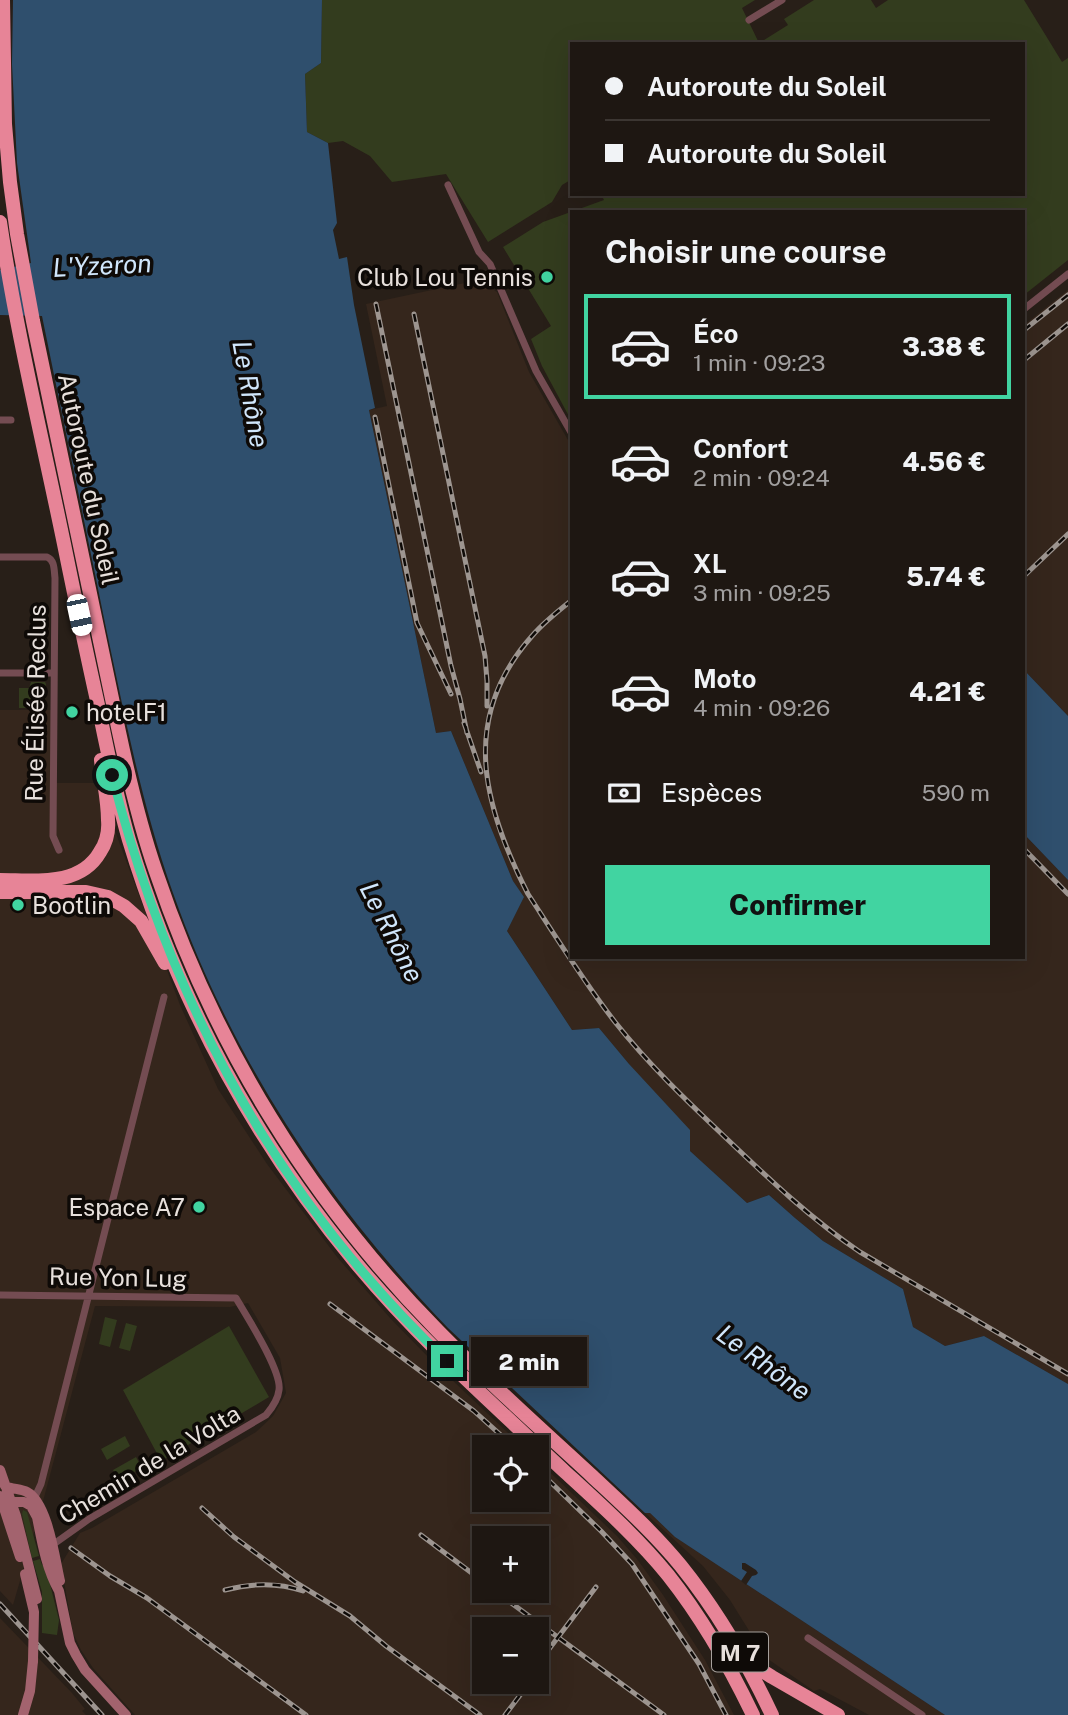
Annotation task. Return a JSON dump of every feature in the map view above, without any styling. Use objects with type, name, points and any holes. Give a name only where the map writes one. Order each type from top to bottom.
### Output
[{"type":"highway","name":"Autoroute du Soleil","points":[[3,0],[5,124],[13,207],[33,321],[140,822],[183,947],[205,997],[263,1107],[342,1222],[387,1277],[440,1334],[671,1554],[702,1593],[738,1648],[772,1715]]},
{"type":"highway","name":"Autoroute du Soleil","points":[[0,222],[6,263],[112,775],[140,875],[168,950],[206,1034],[261,1132],[305,1198],[340,1243],[377,1288],[429,1343],[603,1507],[651,1556],[702,1621],[728,1664],[753,1715]]},
{"type":"highway","points":[[0,880],[53,880],[68,877],[80,872],[97,858],[104,845],[109,822],[90,668]]},
{"type":"highway","points":[[0,892],[86,892],[108,897],[124,905],[144,927],[206,1034]]},
{"type":"highway","points":[[702,1593],[764,1672],[838,1715]]},
{"type":"street","points":[[749,20],[782,0]]},
{"type":"street","points":[[448,186],[479,252],[491,264],[536,371],[570,431]]},
{"type":"street","points":[[1025,308],[1068,274]]},
{"type":"street","points":[[0,419],[11,420]]},
{"type":"street","name":"Rue Élisée Reclus","points":[[0,557],[47,557],[53,562],[53,836],[59,850]]},
{"type":"street","points":[[0,673],[53,673]]},
{"type":"street","points":[[125,1715],[85,1670],[70,1643],[59,1591],[47,1560],[32,1502],[41,1484],[164,997]]},
{"type":"street","name":"Rue Yon Lug","points":[[0,1295],[236,1298],[277,1373],[279,1389],[274,1404],[266,1415]]},
{"type":"street","name":"Chemin de la Volta","points":[[52,1545],[89,1519],[266,1415]]},
{"type":"street","points":[[0,1470],[37,1599],[35,1692],[29,1715]]},
{"type":"street","points":[[6,1494],[24,1502],[32,1502]]},
{"type":"street","points":[[32,1502],[45,1518],[60,1581],[59,1591]]},
{"type":"street","points":[[38,1524],[42,1528],[47,1545],[52,1545]]},
{"type":"street","points":[[808,1638],[922,1715]]},
{"type":"street","points":[[23,1715],[35,1663]]},
{"type":"shaded area","points":[[479,280],[497,292],[529,372],[570,444],[570,959],[1025,959],[1025,835],[1068,880],[1068,1384],[984,1336],[945,1346],[913,1327],[903,1289],[823,1241],[769,1195],[747,1203],[690,1151],[629,1064],[599,1028],[572,1030],[507,931],[524,897],[513,881],[451,731],[436,733],[369,410],[387,406],[366,304]]},
{"type":"shaded area","points":[[1068,290],[1068,716],[1025,671],[1025,324]]},
{"type":"shaded area","points":[[0,710],[53,710],[53,783],[97,783],[180,1005],[218,1089],[267,1164],[337,1257],[390,1318],[510,1435],[472,1435],[472,1512],[549,1512],[549,1471],[617,1536],[637,1559],[705,1660],[734,1715],[135,1715],[93,1668],[81,1650],[73,1633],[61,1564],[80,1533],[256,1432],[273,1416],[286,1393],[280,1358],[248,1303],[230,1307],[95,1306],[13,1605],[0,1591]]},
{"type":"shaded area","points":[[645,1513],[650,1513],[675,1537],[945,1715],[869,1715],[820,1689],[814,1691],[765,1657],[761,1659],[753,1637],[730,1600],[703,1566]]},
{"type":"shaded area","points":[[0,1618],[72,1693],[85,1709],[82,1711],[86,1715],[0,1715]]},
{"type":"green space","points":[[322,0],[755,0],[742,8],[759,42],[570,42],[570,180],[562,185],[552,202],[488,242],[446,174],[392,182],[370,156],[343,141],[328,143],[307,132],[305,74],[321,63]]},
{"type":"green space","points":[[814,0],[871,0],[876,8],[888,0],[1024,0],[1062,62],[1068,58],[1068,260],[1025,294],[1025,210],[576,210],[604,200],[602,196],[1025,196],[1025,42],[761,42],[788,25],[784,19]]},
{"type":"green space","points":[[570,212],[570,418],[531,339],[551,326],[503,247],[543,222]]},
{"type":"green space","points":[[31,682],[45,682],[45,708],[19,708],[19,688],[29,688]]},
{"type":"green space","points":[[105,1317],[117,1320],[110,1347],[99,1344]]},
{"type":"green space","points":[[126,1323],[137,1326],[130,1351],[119,1348]]},
{"type":"green space","points":[[229,1326],[269,1397],[161,1461],[123,1390]]},
{"type":"green space","points":[[125,1436],[130,1446],[107,1460],[101,1449]]},
{"type":"green space","points":[[136,1457],[142,1468],[119,1480],[113,1470]]},
{"type":"green space","points":[[23,1510],[27,1512],[39,1556],[32,1558],[22,1514]]},
{"type":"green space","points":[[40,1559],[42,1565],[45,1564],[59,1620],[57,1635],[42,1633],[42,1592],[33,1561]]},
{"type":"water","points":[[13,0],[322,0],[321,63],[305,74],[307,132],[328,143],[337,223],[333,230],[339,259],[347,257],[375,408],[369,410],[436,733],[451,731],[513,881],[524,897],[507,931],[572,1030],[599,1028],[690,1130],[690,1151],[747,1203],[769,1195],[823,1241],[903,1289],[913,1327],[945,1346],[984,1336],[1068,1384],[1068,1715],[945,1715],[675,1537],[650,1513],[645,1513],[448,1328],[362,1230],[287,1125],[223,1013],[197,954],[162,860],[127,728],[42,316],[0,315],[0,270],[31,263],[17,163],[12,64]]},
{"type":"water","points":[[1025,671],[1068,716],[1068,880],[1025,835]]},
{"type":"pier","points":[[742,1563],[758,1573],[752,1576],[746,1585],[741,1581],[747,1572],[742,1569]]},
{"type":"railway","points":[[1025,329],[1068,295]]},
{"type":"railway","points":[[376,304],[467,733]]},
{"type":"railway","points":[[414,314],[485,656],[487,706]]},
{"type":"railway","points":[[1025,359],[1068,324]]},
{"type":"railway","points":[[375,417],[417,623],[451,694]]},
{"type":"railway","points":[[1025,575],[1068,534]]},
{"type":"railway","points":[[570,602],[532,636],[509,667],[494,699],[487,730],[486,763],[490,795],[512,861],[528,894],[570,959]]},
{"type":"railway","points":[[464,723],[481,772]]},
{"type":"railway","points":[[1025,850],[1068,894]]},
{"type":"railway","points":[[570,959],[615,1022],[655,1068],[758,1168],[824,1226],[860,1252],[1068,1374]]},
{"type":"railway","points":[[330,1304],[474,1411],[501,1435]]},
{"type":"railway","points":[[549,1481],[632,1564],[699,1664],[726,1715]]},
{"type":"railway","points":[[202,1508],[234,1537],[295,1582],[350,1616],[480,1715]]},
{"type":"railway","points":[[421,1535],[472,1573]]},
{"type":"railway","points":[[71,1548],[147,1598],[306,1715]]},
{"type":"railway","points":[[225,1590],[264,1584],[303,1591]]},
{"type":"railway","points":[[549,1649],[596,1587]]},
{"type":"railway","points":[[511,1603],[664,1715]]},
{"type":"railway","points":[[0,1604],[102,1715]]},
{"type":"railway","points":[[505,1715],[521,1694]]},
{"type":"place","name":"Club Lou Tennis","points":[[547,277]]},
{"type":"place","name":"hotelF1","points":[[72,712]]},
{"type":"place","name":"Bootlin","points":[[18,905]]},
{"type":"place","name":"Espace A7","points":[[199,1207]]},
{"type":"route","points":[[112,775],[129,840],[159,928],[206,1034],[238,1093],[285,1169],[340,1243],[397,1310],[447,1361]]},
{"type":"water label","name":"L'Yzeron","points":[[102,265]]},
{"type":"water label","name":"Le Rhône","points":[[251,394]]},
{"type":"water label","name":"Le Rhône","points":[[392,932]]},
{"type":"water label","name":"Le Rhône","points":[[764,1362]]}]
